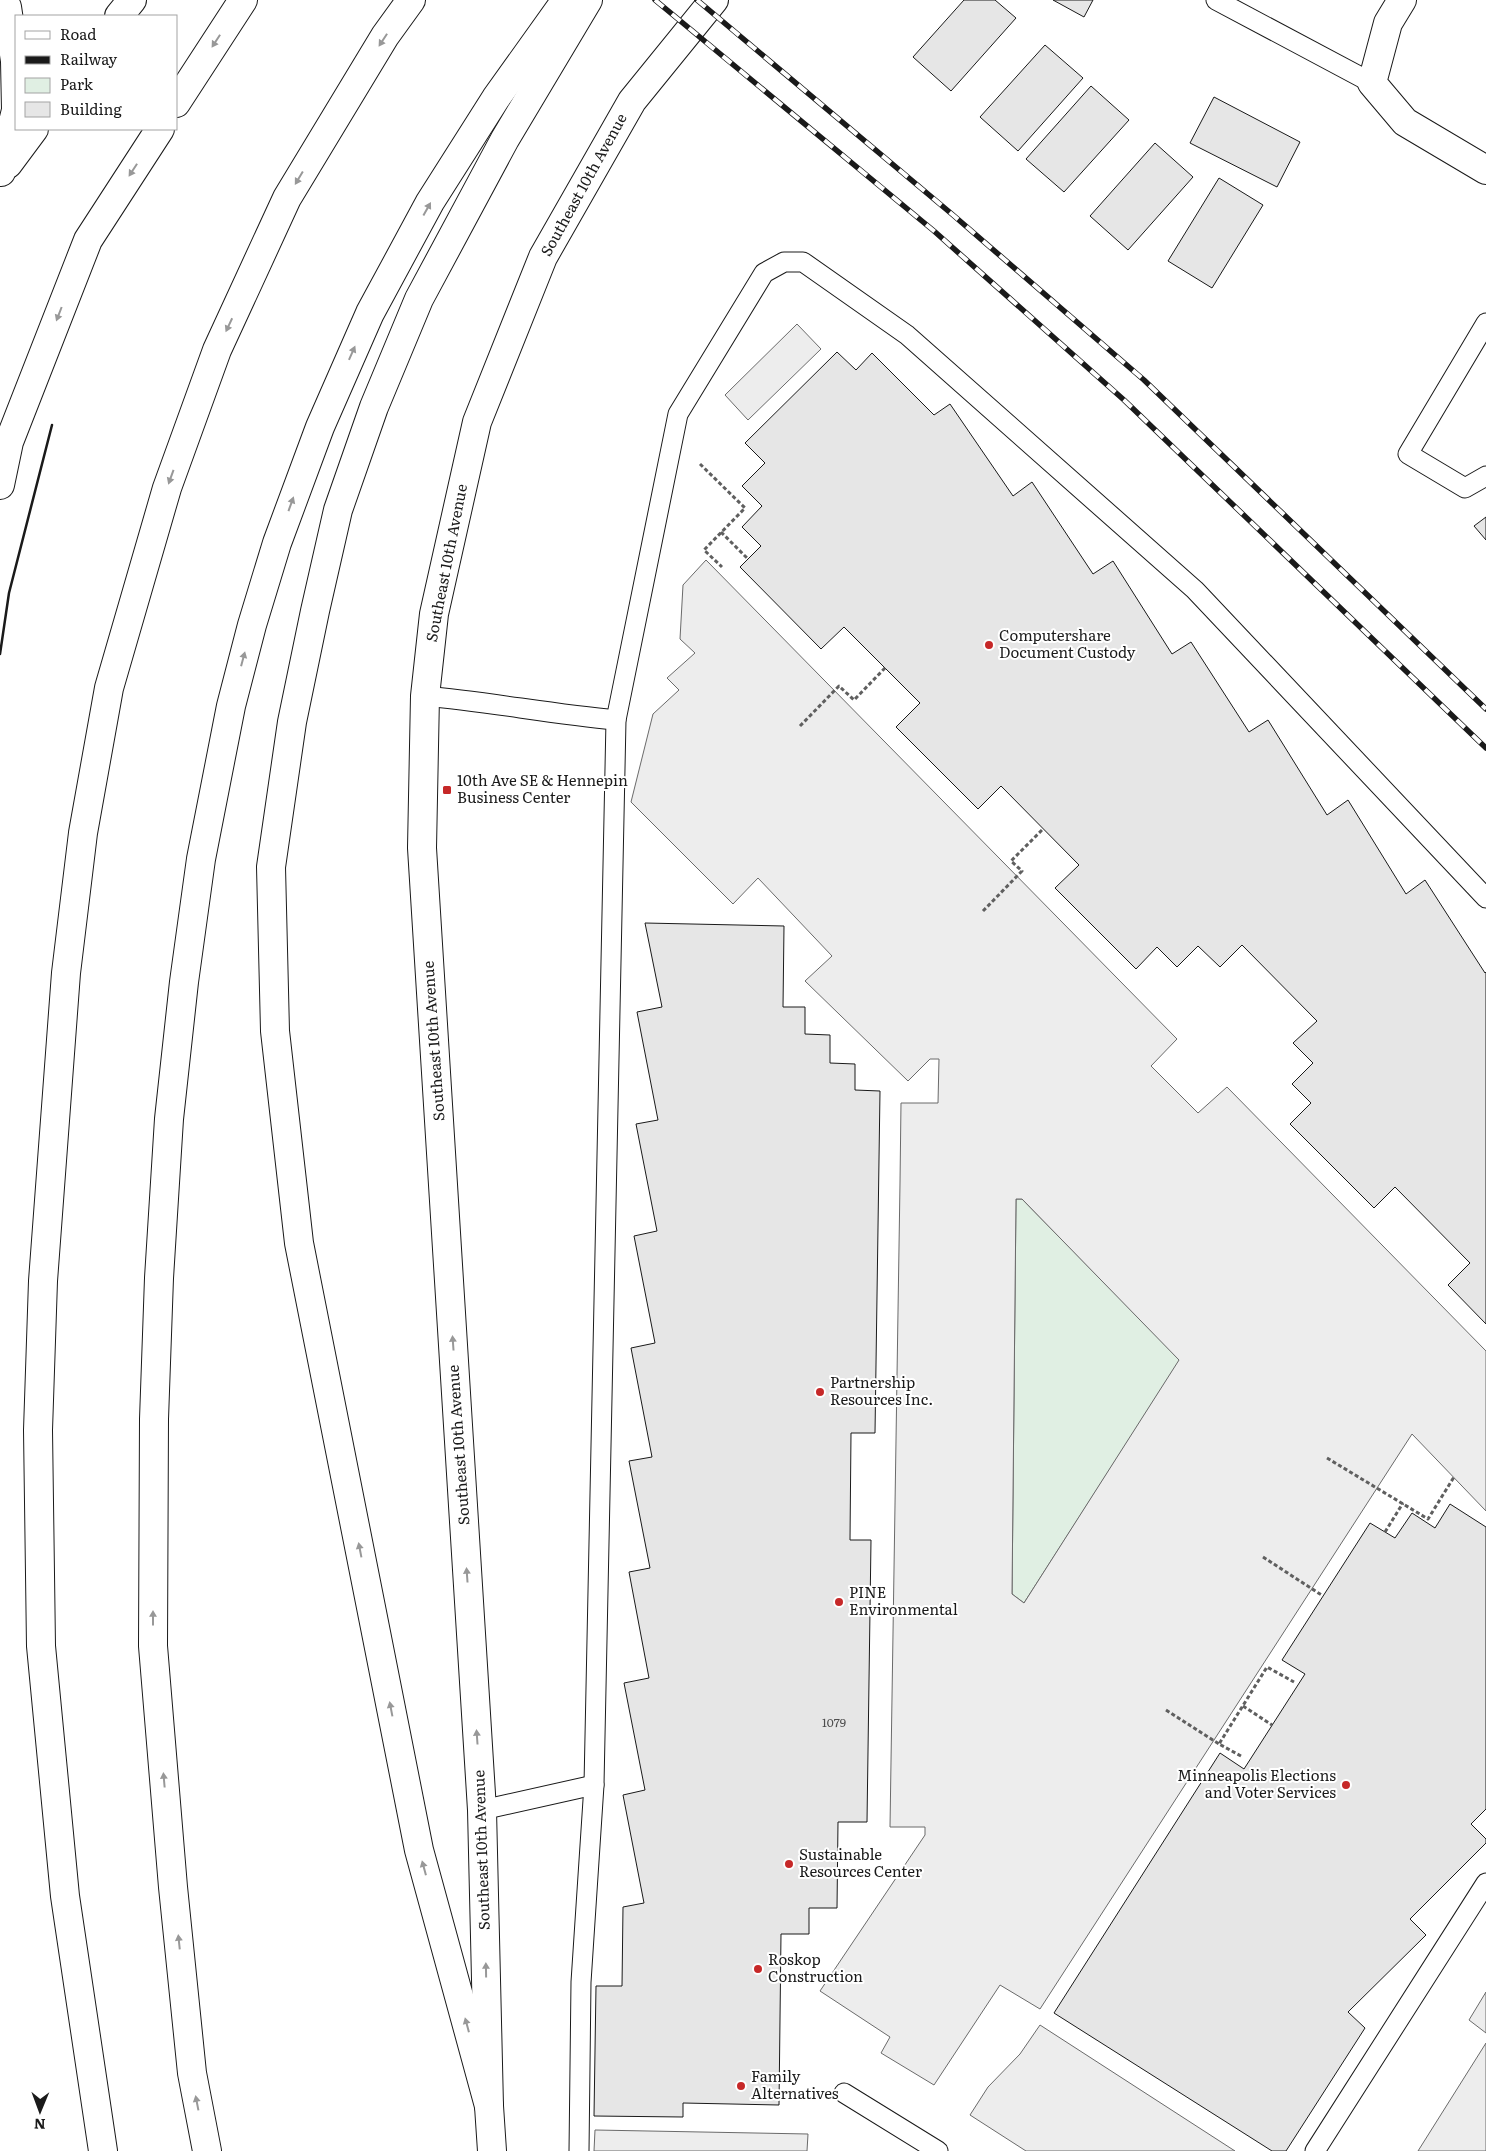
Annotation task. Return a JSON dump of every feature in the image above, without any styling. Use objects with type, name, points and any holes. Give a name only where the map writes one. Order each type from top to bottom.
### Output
[{"type":"main road","points":[[3,0],[7,7],[15,86]]},
{"type":"main road","points":[[178,100],[243,0]]},
{"type":"main road","points":[[103,2151],[65,1896],[40,1646],[38,1430],[42,1280],[66,973],[83,833],[109,688],[167,488],[217,350],[287,198],[385,36],[412,0]]},
{"type":"main road","points":[[207,2151],[192,2073],[173,1887],[153,1646],[154,1419],[159,1278],[169,1119],[184,982],[201,859],[231,706],[252,625],[277,544],[320,427],[370,313],[430,202],[496,98],[566,0]]},
{"type":"main road","points":[[489,2106],[419,1850],[299,1243],[275,1031],[271,867],[292,722],[315,611],[338,510],[374,407],[419,299],[505,139],[588,0]]},
{"type":"main road","name":"Southeast 10th Avenue","points":[[492,2151],[489,2106],[482,1810],[422,848],[425,696],[434,614],[477,422],[543,257],[632,102],[714,0]]},
{"type":"main road","points":[[1402,0],[1388,23],[1372,83],[1405,122],[1486,170]]},
{"type":"main road","points":[[1,174],[15,114]]},
{"type":"main road","points":[[1,174],[33,130]]},
{"type":"main road","points":[[0,484],[9,442],[88,240],[159,130]]},
{"type":"lane","points":[[1216,0],[1372,83]]},
{"type":"lane","points":[[579,2151],[581,1982],[594,1785],[616,720],[678,414],[764,273],[784,262],[803,262],[907,335],[1195,590],[1486,898]]},
{"type":"lane","points":[[1486,323],[1408,454],[1465,488],[1486,476]]},
{"type":"lane","points":[[425,696],[462,699],[553,714],[616,720]]},
{"type":"lane","points":[[482,1810],[594,1785]]},
{"type":"lane","points":[[1314,2151],[1486,1883]]},
{"type":"lane","points":[[844,2093],[938,2151]]},
{"type":"path","points":[[670,454],[693,457],[745,508],[704,550],[722,567]]},
{"type":"path","points":[[721,532],[748,559]]},
{"type":"path","points":[[800,726],[839,686],[854,700],[885,668]]},
{"type":"path","points":[[983,911],[1022,871],[1011,862],[1043,829]]},
{"type":"path","points":[[1327,1458],[1403,1503],[1427,1520],[1454,1478]]},
{"type":"path","points":[[1385,1532],[1403,1503]]},
{"type":"path","points":[[1263,1557],[1323,1596]]},
{"type":"path","points":[[1219,1744],[1267,1667],[1294,1682]]},
{"type":"path","points":[[1243,1706],[1272,1725]]},
{"type":"path","points":[[1166,1710],[1241,1756]]},
{"type":"green space","points":[[1016,1199],[1022,1199],[1180,1360],[1024,1603],[1012,1594]]},
{"type":"shaded area","points":[[797,324],[821,349],[748,420],[725,395]]},
{"type":"shaded area","points":[[706,560],[1177,1039],[1151,1066],[1198,1113],[1227,1087],[1486,1351],[1486,1511],[1412,1434],[1040,2009],[1000,1985],[934,2085],[881,2053],[890,2037],[820,1991],[925,1835],[925,1827],[890,1827],[901,1103],[938,1103],[939,1059],[930,1059],[908,1081],[805,981],[832,956],[758,878],[733,904],[631,802],[653,714],[679,690],[667,678],[695,653],[680,639],[683,585]],"holes":[[[1016,1199],[1022,1199],[1179,1360],[1024,1603],[1012,1594]]]},
{"type":"shaded area","points":[[1486,1992],[1486,2033],[1469,2020]]},
{"type":"shaded area","points":[[1040,2025],[1235,2151],[1026,2151],[970,2115],[988,2087],[1020,2054]]},
{"type":"shaded area","points":[[1486,2043],[1486,2151],[1418,2151]]},
{"type":"shaded area","points":[[595,2130],[808,2134],[807,2151],[594,2151]]},
{"type":"building","points":[[964,0],[995,0],[1016,18],[951,91],[913,57]]},
{"type":"building","points":[[1053,0],[1093,0],[1084,17]]},
{"type":"building","points":[[1045,45],[1083,78],[1018,151],[980,117]]},
{"type":"building","points":[[1091,86],[1129,120],[1064,192],[1026,159]]},
{"type":"building","points":[[1214,97],[1300,142],[1277,187],[1190,143]]},
{"type":"building","points":[[1155,143],[1193,177],[1128,250],[1090,216]]},
{"type":"building","points":[[1219,178],[1263,205],[1212,288],[1168,261]]},
{"type":"building","points":[[837,352],[856,370],[872,353],[934,415],[950,404],[1013,496],[1032,482],[1093,574],[1113,561],[1172,654],[1191,642],[1249,732],[1268,720],[1327,815],[1348,800],[1406,894],[1425,880],[1486,972],[1486,1324],[1448,1285],[1470,1263],[1395,1187],[1374,1208],[1290,1124],[1311,1103],[1292,1084],[1313,1063],[1293,1043],[1317,1021],[1242,945],[1220,967],[1198,946],[1177,967],[1157,947],[1136,969],[1055,888],[1079,865],[1001,786],[978,809],[896,727],[920,703],[844,627],[821,649],[740,567],[761,546],[742,527],[762,506],[742,486],[765,463],[745,443]]},
{"type":"building","points":[[1486,517],[1486,540],[1474,526]]},
{"type":"building","points":[[645,923],[784,926],[783,1007],[805,1007],[805,1034],[830,1035],[830,1063],[855,1064],[855,1090],[880,1091],[875,1433],[851,1433],[850,1540],[871,1540],[867,1822],[838,1822],[837,1908],[809,1908],[809,1934],[781,1934],[779,2105],[683,2103],[683,2117],[594,2116],[596,1986],[622,1986],[623,1907],[644,1903],[623,1795],[645,1790],[624,1683],[649,1678],[629,1572],[650,1568],[629,1461],[652,1457],[631,1348],[655,1343],[634,1236],[657,1231],[636,1124],[658,1120],[637,1012],[662,1007]]},
{"type":"building","points":[[1450,1504],[1486,1527],[1486,1809],[1471,1824],[1486,1839],[1486,1843],[1410,1919],[1426,1935],[1348,2012],[1365,2028],[1286,2151],[1272,2151],[1054,2013],[1220,1753],[1244,1769],[1305,1674],[1282,1660],[1370,1523],[1395,1538],[1412,1513],[1435,1528]]},
{"type":"railway","points":[[655,0],[934,231],[1124,400],[1486,748]]},
{"type":"railway","points":[[697,0],[953,215],[1144,380],[1486,709]]},
{"type":"wall","points":[[0,654],[9,593],[52,425]]},
{"type":"place","name":"Computershare Document Custody","points":[[989,645]]},
{"type":"place","name":"10th Ave SE & Hennepin Business Center","points":[[447,790]]},
{"type":"place","name":"Partnership Resources Inc.","points":[[820,1392]]},
{"type":"place","name":"PINE Environmental","points":[[839,1602]]},
{"type":"place","name":"Minneapolis Elections and Voter Services","points":[[1346,1785]]},
{"type":"place","name":"Sustainable Resources Center","points":[[789,1864]]},
{"type":"place","name":"Roskop Construction","points":[[758,1969]]},
{"type":"place","name":"Family Alternatives","points":[[741,2086]]}]
